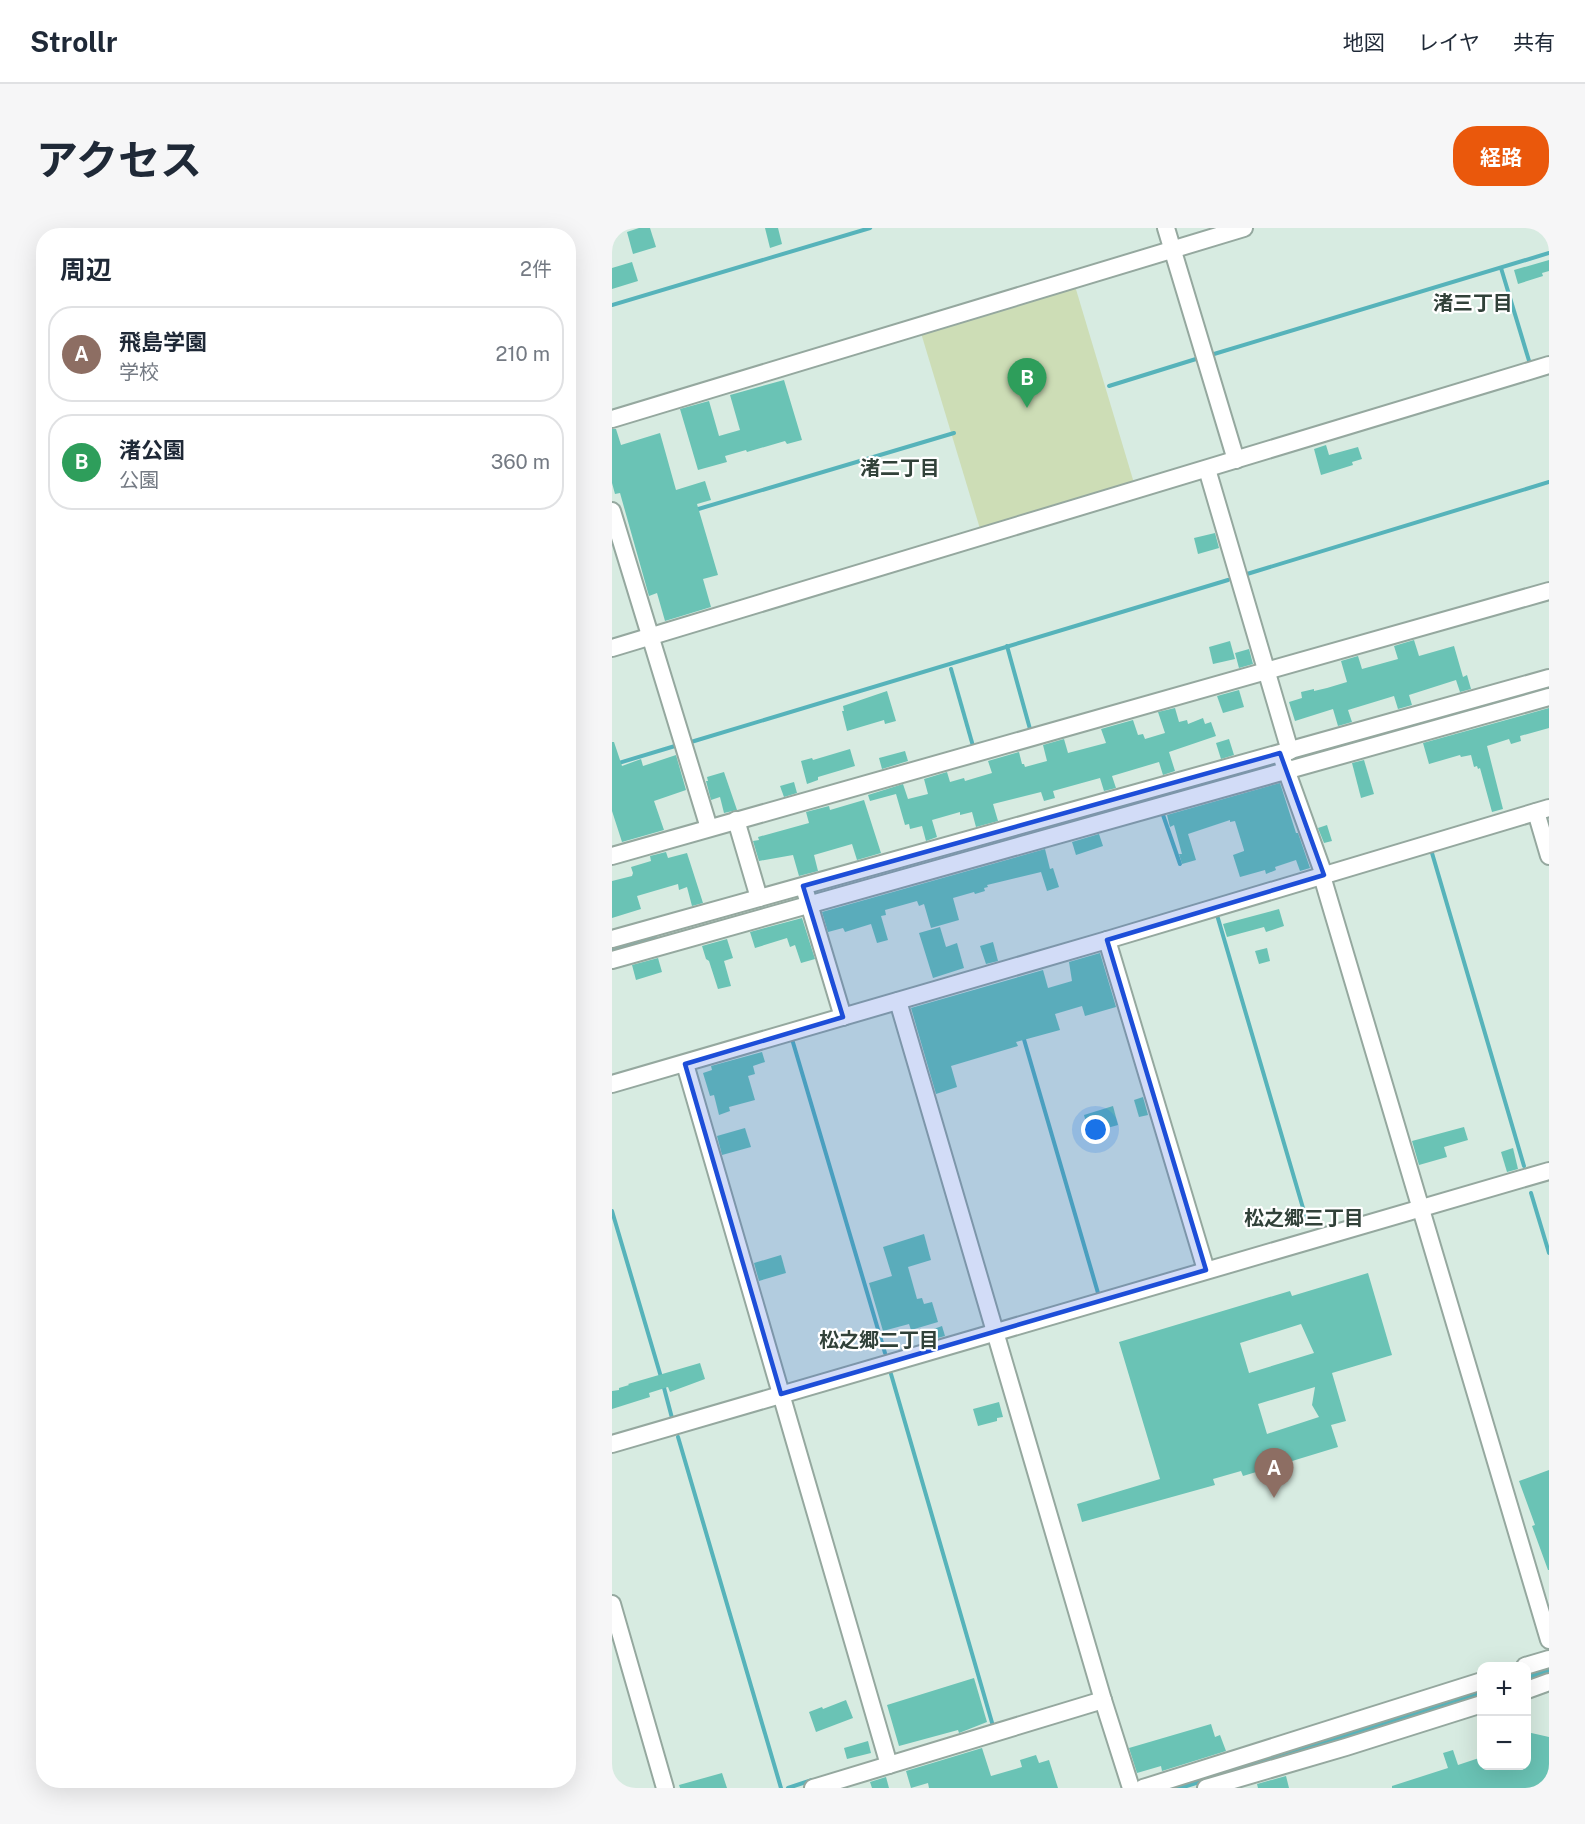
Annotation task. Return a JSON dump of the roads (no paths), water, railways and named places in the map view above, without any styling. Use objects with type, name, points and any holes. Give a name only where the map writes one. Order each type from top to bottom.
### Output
[{"type":"street","points":[[1166,228],[1236,460]]},
{"type":"street","points":[[612,419],[1244,228]]},
{"type":"street","points":[[612,648],[1549,365]]},
{"type":"street","points":[[1207,469],[1266,671],[1285,760],[1323,876],[1549,1640]]},
{"type":"street","points":[[612,511],[709,828]]},
{"type":"street","points":[[612,856],[1549,591]]},
{"type":"street","points":[[612,960],[806,896],[1285,760],[1549,678]]},
{"type":"street","points":[[1285,760],[1549,697]]},
{"type":"street","points":[[612,1084],[1543,810],[1549,856]]},
{"type":"street","points":[[736,820],[759,898]]},
{"type":"street","points":[[612,939],[759,898],[806,896]]},
{"type":"street","points":[[806,896],[843,1017]]},
{"type":"street","points":[[1107,940],[1206,1270]]},
{"type":"street","points":[[898,1001],[1103,1700],[1131,1788]]},
{"type":"street","points":[[685,1064],[889,1765]]},
{"type":"street","points":[[612,1444],[1549,1172]]},
{"type":"street","points":[[612,1604],[665,1788]]},
{"type":"street","points":[[1531,1664],[1549,1659]]},
{"type":"street","points":[[1531,1688],[1549,1682]]},
{"type":"street","points":[[1143,1788],[1477,1683]]},
{"type":"street","points":[[813,1788],[1103,1700]]},
{"type":"street","points":[[1206,1788],[1477,1706]]},
{"type":"street","points":[[1339,1727],[1346,1747]]},
{"type":"water","points":[[1549,1667],[1549,1675],[1531,1681],[1531,1673]]},
{"type":"water","points":[[1477,1689],[1477,1697],[1187,1788],[1164,1788]]},
{"type":"waterway","points":[[612,305],[870,228]]},
{"type":"waterway","points":[[1214,354],[1549,253]]},
{"type":"waterway","points":[[1501,268],[1530,364]]},
{"type":"waterway","points":[[1109,386],[1196,359]]},
{"type":"waterway","points":[[695,510],[954,433]]},
{"type":"waterway","points":[[1247,574],[1549,482]]},
{"type":"waterway","points":[[691,742],[1228,580]]},
{"type":"waterway","points":[[1007,646],[1030,729]]},
{"type":"waterway","points":[[951,669],[973,746]]},
{"type":"waterway","points":[[612,765],[675,746]]},
{"type":"waterway","points":[[1162,812],[1180,864]]},
{"type":"waterway","points":[[1432,853],[1524,1166]]},
{"type":"waterway","points":[[1217,915],[1308,1225]]},
{"type":"waterway","points":[[612,951],[655,939]]},
{"type":"waterway","points":[[1023,1036],[1098,1293]]},
{"type":"waterway","points":[[792,1039],[885,1353]]},
{"type":"waterway","points":[[1531,1193],[1549,1253]]},
{"type":"waterway","points":[[612,1211],[661,1377]]},
{"type":"waterway","points":[[891,1374],[993,1726]]},
{"type":"waterway","points":[[663,1384],[672,1418]]},
{"type":"waterway","points":[[678,1437],[781,1788]]},
{"type":"waterway","points":[[788,1788],[812,1780]]},
{"type":"place","name":"渚公園","points":[[1027,408]]},
{"type":"place","name":"飛島学園","points":[[1274,1498]]},
{"type":"district","name":"渚三丁目","points":[[1473,303]]},
{"type":"district","name":"渚二丁目","points":[[900,468]]},
{"type":"district","name":"松之郷三丁目","points":[[1304,1218]]},
{"type":"district","name":"松之郷二丁目","points":[[879,1340]]}]
